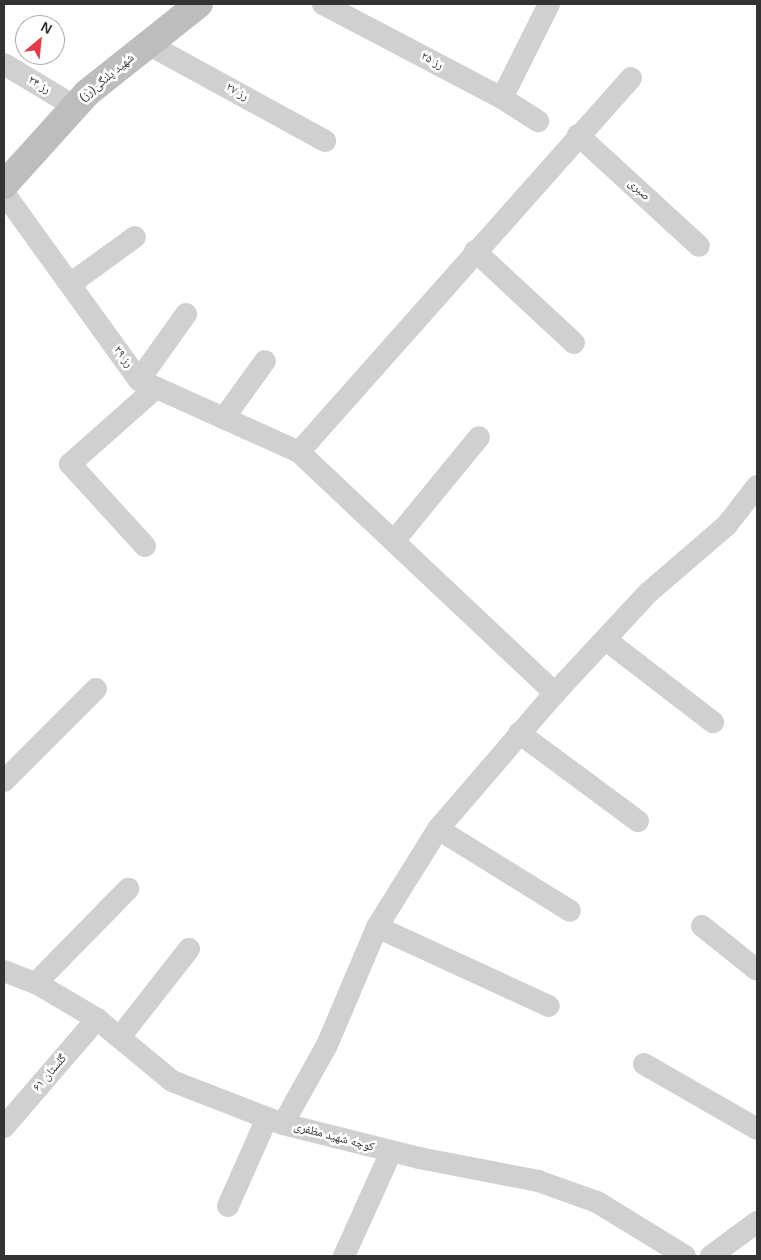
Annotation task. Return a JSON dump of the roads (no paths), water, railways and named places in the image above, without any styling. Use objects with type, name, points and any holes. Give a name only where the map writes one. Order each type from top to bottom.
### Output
[{"type":"street","name":"شهید پلنگی(رز)","points":[[4,185],[74,106],[198,4]]},
{"type":"street","name":"رز ۲۵","points":[[323,4],[502,98],[538,122]]},
{"type":"street","points":[[502,98],[549,4]]},
{"type":"street","name":"رز ۲۷","points":[[148,44],[326,140]]},
{"type":"street","name":"رز ۲۴","points":[[4,64],[74,106]]},
{"type":"street","points":[[299,452],[578,134],[631,78]]},
{"type":"street","name":"صبری","points":[[578,134],[699,246]]},
{"type":"street","name":"رز ۲۹","points":[[4,194],[70,284],[148,384]]},
{"type":"street","points":[[70,284],[135,238]]},
{"type":"street","points":[[475,251],[574,343]]},
{"type":"street","points":[[144,546],[70,464],[148,384],[186,314]]},
{"type":"street","points":[[224,418],[265,361]]},
{"type":"street","points":[[148,384],[299,452],[555,693]]},
{"type":"street","points":[[394,541],[479,437]]},
{"type":"street","points":[[228,1206],[274,1121],[327,1045],[377,927],[438,829],[519,733],[648,593],[727,525],[757,486]]},
{"type":"street","points":[[606,640],[713,722]]},
{"type":"street","points":[[4,781],[96,690]]},
{"type":"street","points":[[519,733],[638,821]]},
{"type":"street","points":[[438,829],[570,911]]},
{"type":"street","points":[[36,983],[128,889]]},
{"type":"street","points":[[702,926],[757,970]]},
{"type":"street","points":[[377,927],[549,1006]]},
{"type":"street","points":[[120,1038],[189,949]]},
{"type":"street","name":"کوچه شهید مظفری","points":[[4,971],[36,983],[97,1018],[172,1081],[274,1121],[390,1152],[538,1181],[597,1202],[684,1256]]},
{"type":"street","name":"گلستان ۶۱","points":[[4,1127],[97,1018]]},
{"type":"street","points":[[644,1064],[757,1129]]},
{"type":"street","points":[[344,1256],[390,1152]]},
{"type":"street","points":[[711,1256],[757,1222]]}]
